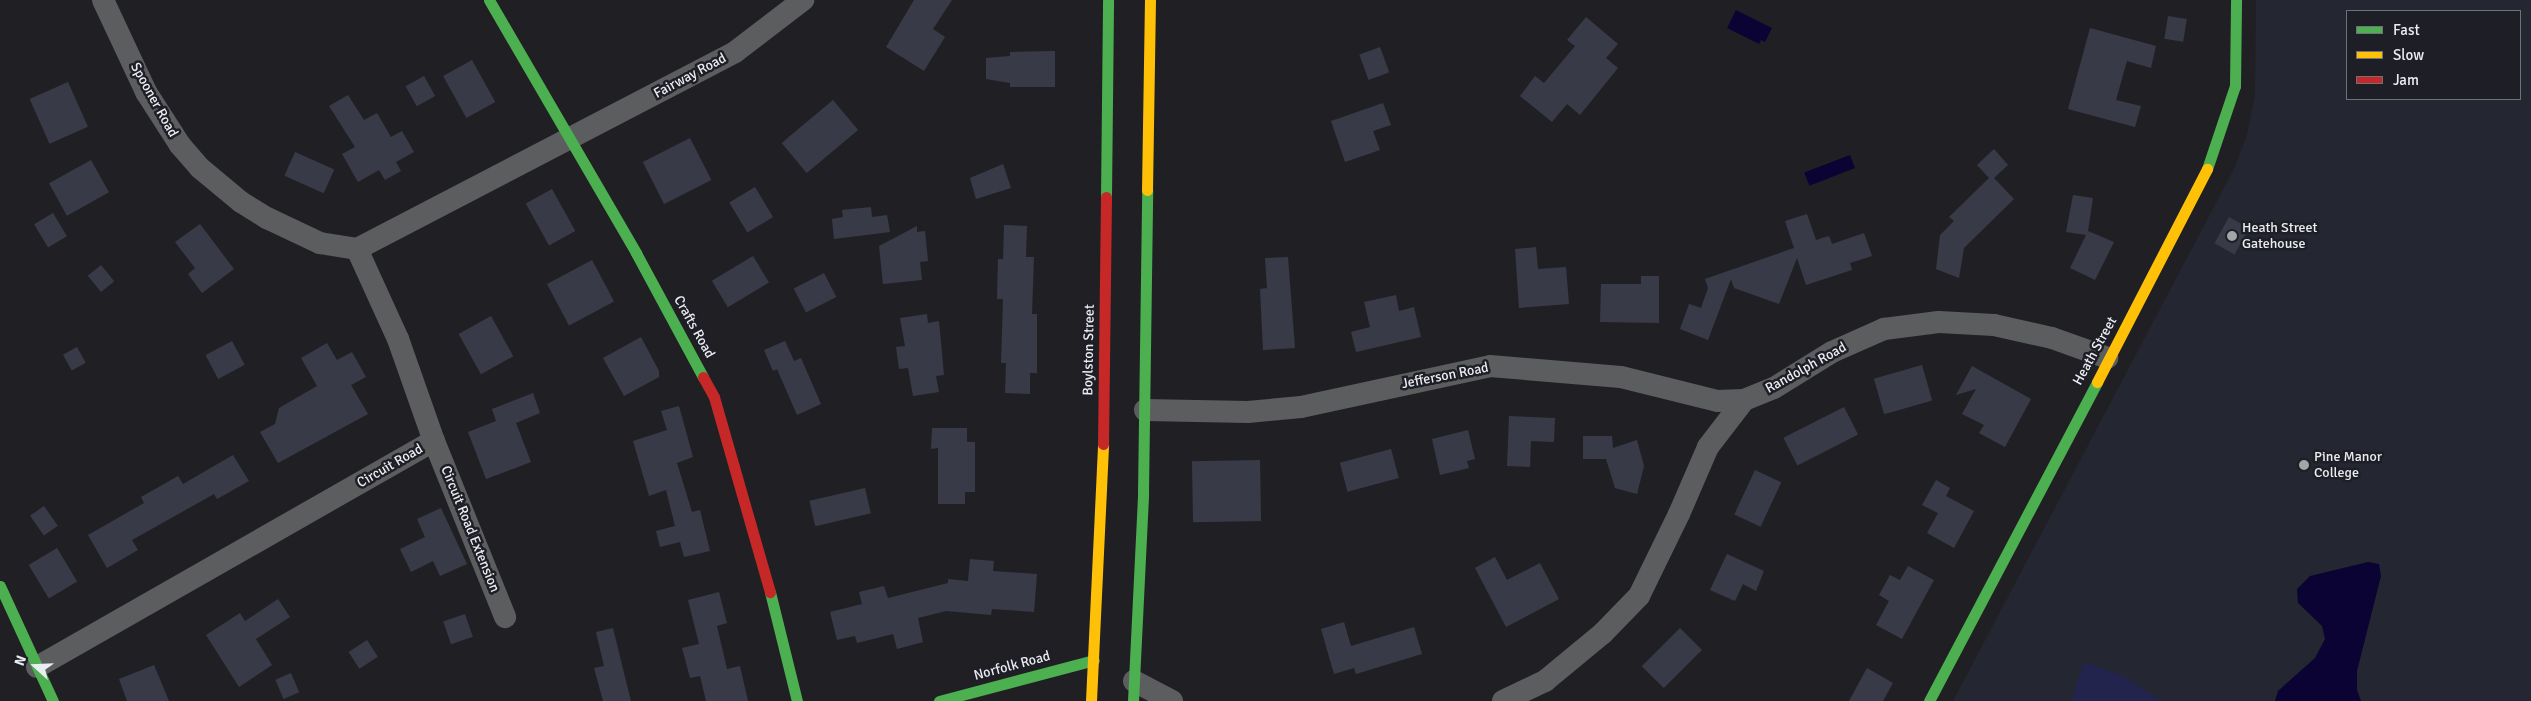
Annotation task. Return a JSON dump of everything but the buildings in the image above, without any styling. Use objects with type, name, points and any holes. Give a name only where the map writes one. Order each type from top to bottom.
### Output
[{"type":"main road","name":"Crafts Road","points":[[488,0],[690,349],[714,398],[756,537],[797,701]]},
{"type":"main road","name":"Boylston Street","points":[[1091,701],[1103,492],[1108,0]]},
{"type":"main road","points":[[1134,691],[1145,410],[1150,0]]},
{"type":"main road","name":"Heath Street","points":[[1929,701],[2108,358],[2202,183],[2220,135],[2238,64],[2236,0]]},
{"type":"main road","points":[[0,586],[53,701]]},
{"type":"main road","name":"Norfolk Road","points":[[939,701],[1094,660]]},
{"type":"street","name":"Spooner Road","points":[[103,0],[146,92],[180,145],[200,168],[241,202],[267,218],[320,242],[357,249]]},
{"type":"street","name":"Fairway Road","points":[[569,140],[735,52],[803,0]]},
{"type":"street","points":[[357,249],[569,140]]},
{"type":"street","name":"Circuit Road","points":[[37,667],[434,441],[398,339],[357,249]]},
{"type":"street","name":"Randolph Road","points":[[1744,400],[1774,388],[1832,352],[1884,329],[1939,322],[1994,325],[2052,338],[2108,358]]},
{"type":"street","name":"Jefferson Road","points":[[1145,410],[1248,412],[1301,407],[1490,366],[1622,377],[1717,401],[1744,400]]},
{"type":"street","points":[[1503,701],[1545,680],[1603,633],[1639,596],[1680,514],[1708,448],[1744,400]]},
{"type":"street","name":"Circuit Road Extension","points":[[434,441],[505,617]]},
{"type":"street","points":[[1134,691],[1172,701]]},
{"type":"shaded area","name":"Pine Manor College","points":[[2256,0],[2531,0],[2531,701],[1953,701],[2235,167],[2247,135],[2255,94]]},
{"type":"shaded area","points":[[1736,10],[1772,28],[1765,42],[1761,40],[1759,44],[1727,28]]},
{"type":"shaded area","points":[[1850,155],[1855,168],[1809,186],[1804,173]]},
{"type":"shaded area","points":[[2368,562],[2379,564],[2381,576],[2357,671],[2357,690],[2361,701],[2275,701],[2278,691],[2315,658],[2325,639],[2322,626],[2298,603],[2297,589],[2310,576]]},
{"type":"shaded area","points":[[2084,662],[2123,676],[2162,701],[2071,701]]},
{"type":"traffic: fast","points":[[489,0],[636,253],[703,377]]},
{"type":"traffic: fast","points":[[1106,197],[1108,0]]},
{"type":"traffic: fast","points":[[2207,169],[2235,86],[2236,0]]},
{"type":"traffic: fast","points":[[1133,701],[1143,493],[1147,190]]},
{"type":"traffic: fast","points":[[1929,701],[2097,382]]},
{"type":"traffic: fast","points":[[0,586],[53,701]]},
{"type":"traffic: fast","points":[[770,592],[797,701]]},
{"type":"traffic: fast","points":[[939,701],[1094,660]]},
{"type":"traffic: slow","points":[[1147,190],[1150,0]]},
{"type":"traffic: slow","points":[[2097,382],[2207,169]]},
{"type":"traffic: slow","points":[[1091,701],[1103,444]]},
{"type":"traffic: jam","points":[[1103,444],[1106,197]]},
{"type":"traffic: jam","points":[[703,377],[714,397],[770,592]]},
{"type":"place","name":"Heath Street Gatehouse","points":[[2232,236]]},
{"type":"place","name":"Pine Manor College","points":[[2304,465]]}]
